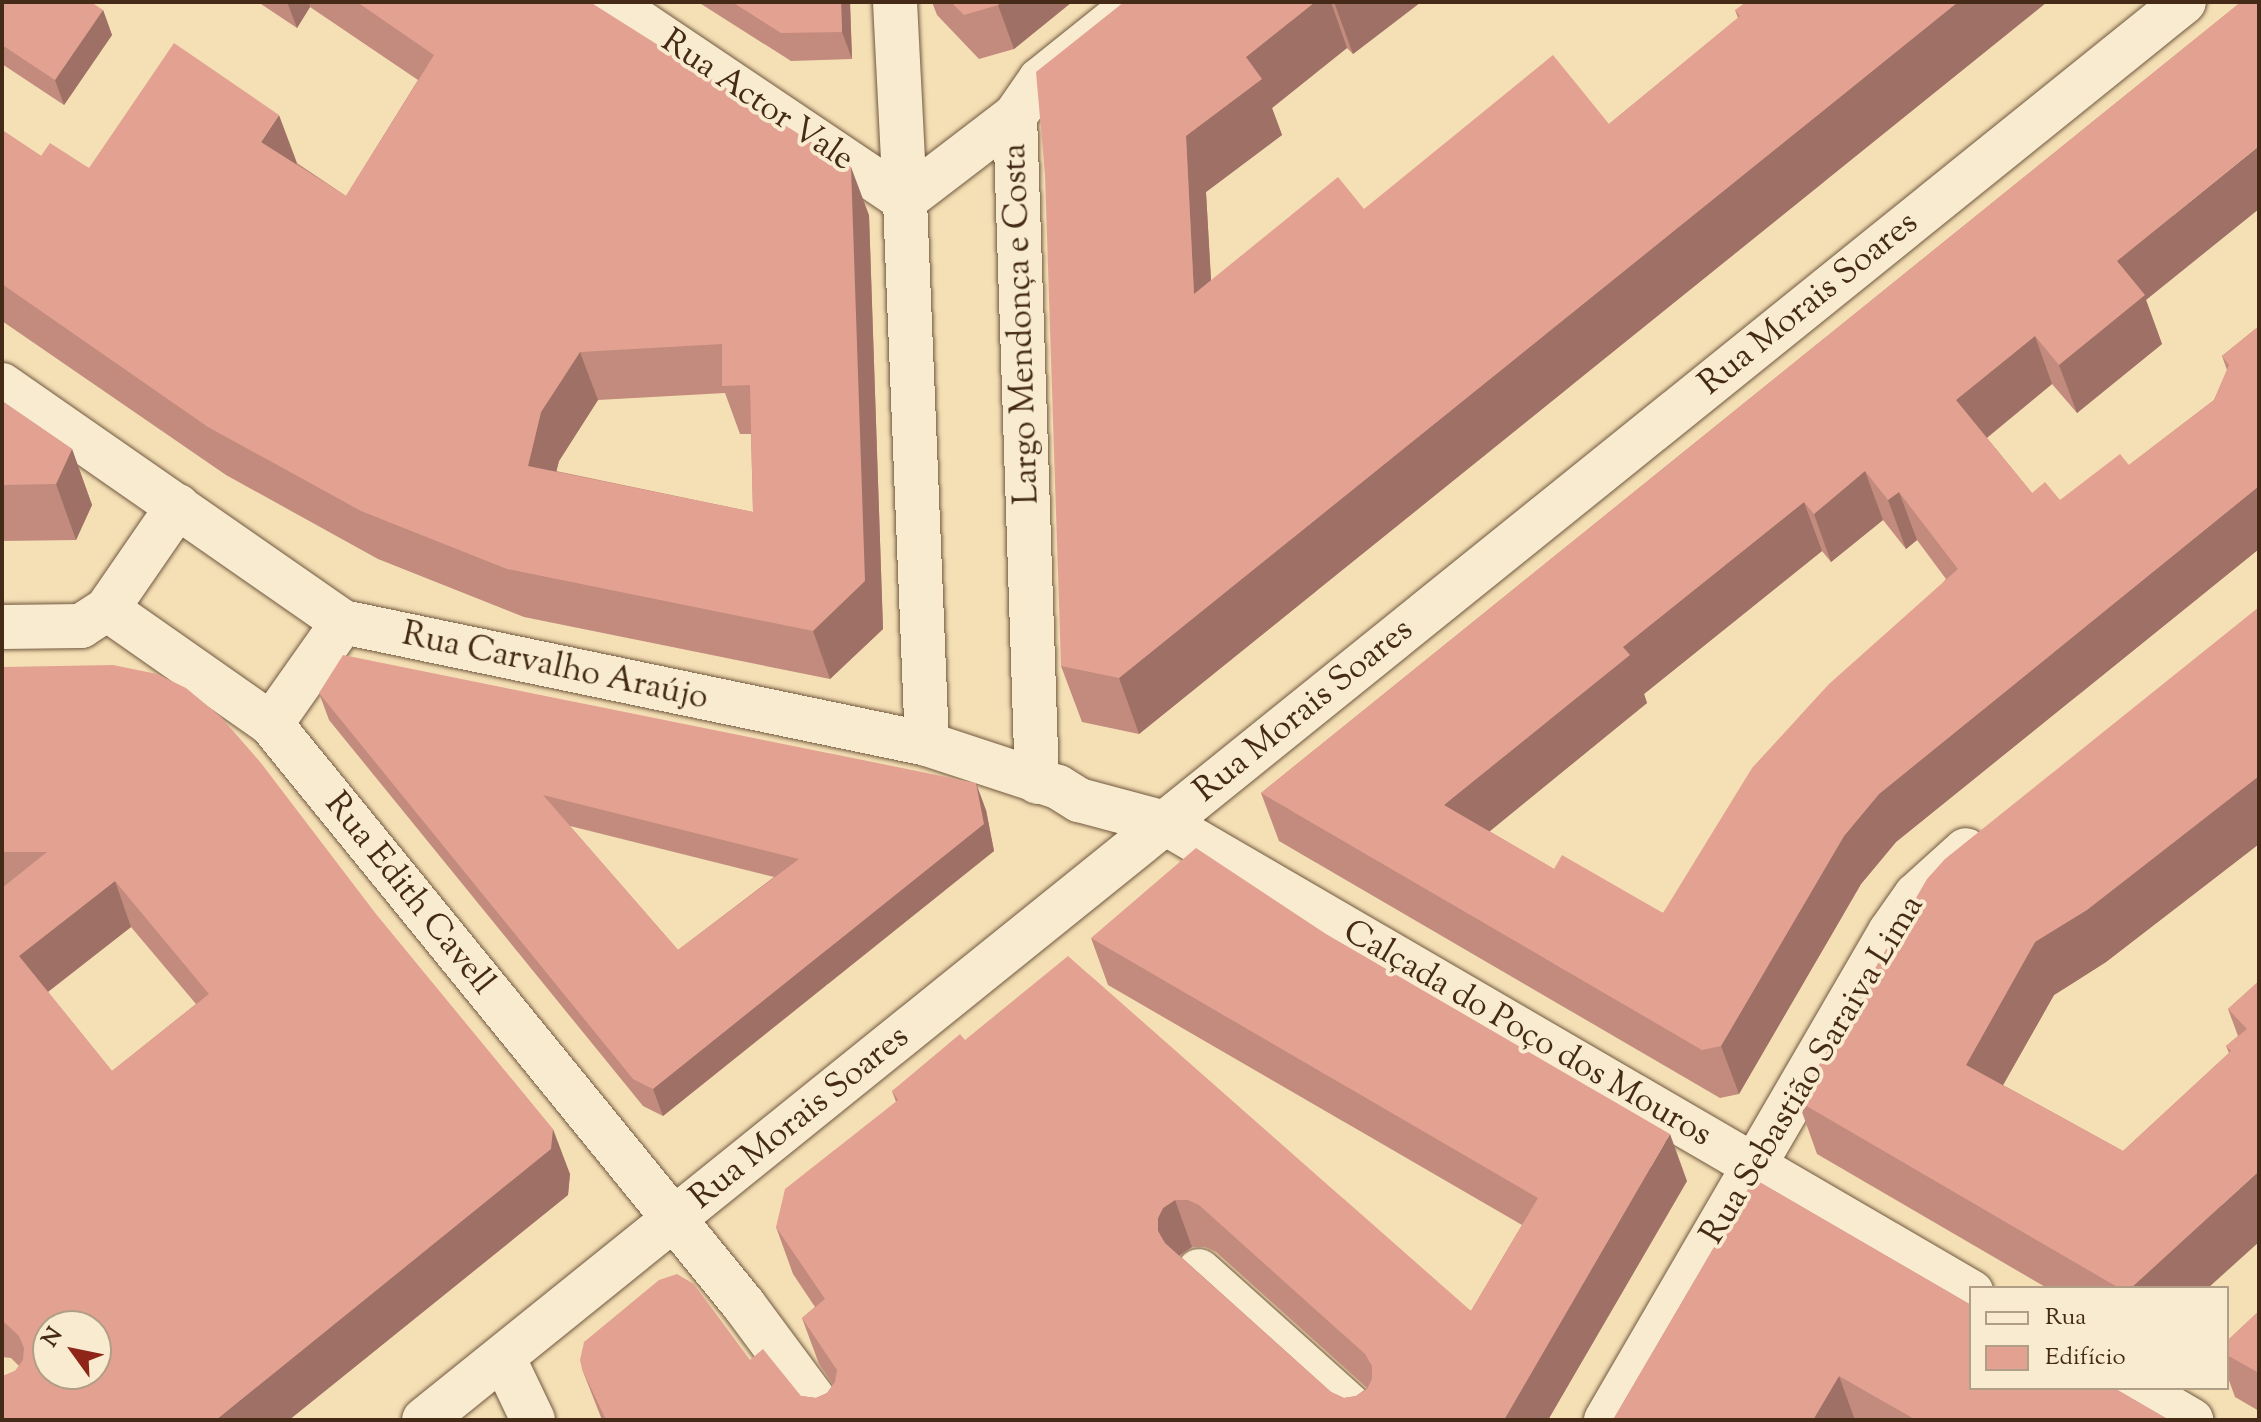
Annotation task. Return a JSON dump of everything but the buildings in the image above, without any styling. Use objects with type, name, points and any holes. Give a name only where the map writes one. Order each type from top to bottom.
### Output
[{"type":"street","name":"Rua Actor Vale","points":[[610,2],[905,200]]},
{"type":"street","points":[[895,2],[927,744]]},
{"type":"street","points":[[1015,116],[1040,80],[1137,2]]},
{"type":"street","name":"Rua Morais Soares","points":[[424,1420],[2184,2]]},
{"type":"street","name":"Largo Mendonça e Costa","points":[[905,200],[1015,116]]},
{"type":"street","name":"Largo Mendonça e Costa","points":[[1015,116],[1037,782]]},
{"type":"street","name":"Rua Carvalho Araújo","points":[[2,385],[343,622],[927,744],[1058,787],[1079,800],[1165,823]]},
{"type":"street","points":[[2,627],[81,626],[107,609],[178,506]]},
{"type":"street","name":"Rua Edith Cavell","points":[[107,609],[271,724],[744,1305],[829,1420]]},
{"type":"street","points":[[271,724],[343,622]]},
{"type":"street","name":"Calçada do Poço dos Mouros","points":[[1165,823],[1969,1291]]},
{"type":"street","name":"Rua Sebastião Saraiva Lima","points":[[1606,1420],[1916,895],[1998,823]]},
{"type":"street","points":[[1199,1271],[1365,1420]]},
{"type":"street","points":[[503,1357],[533,1420]]},
{"type":"street","points":[[2142,1390],[2189,1406]]}]
